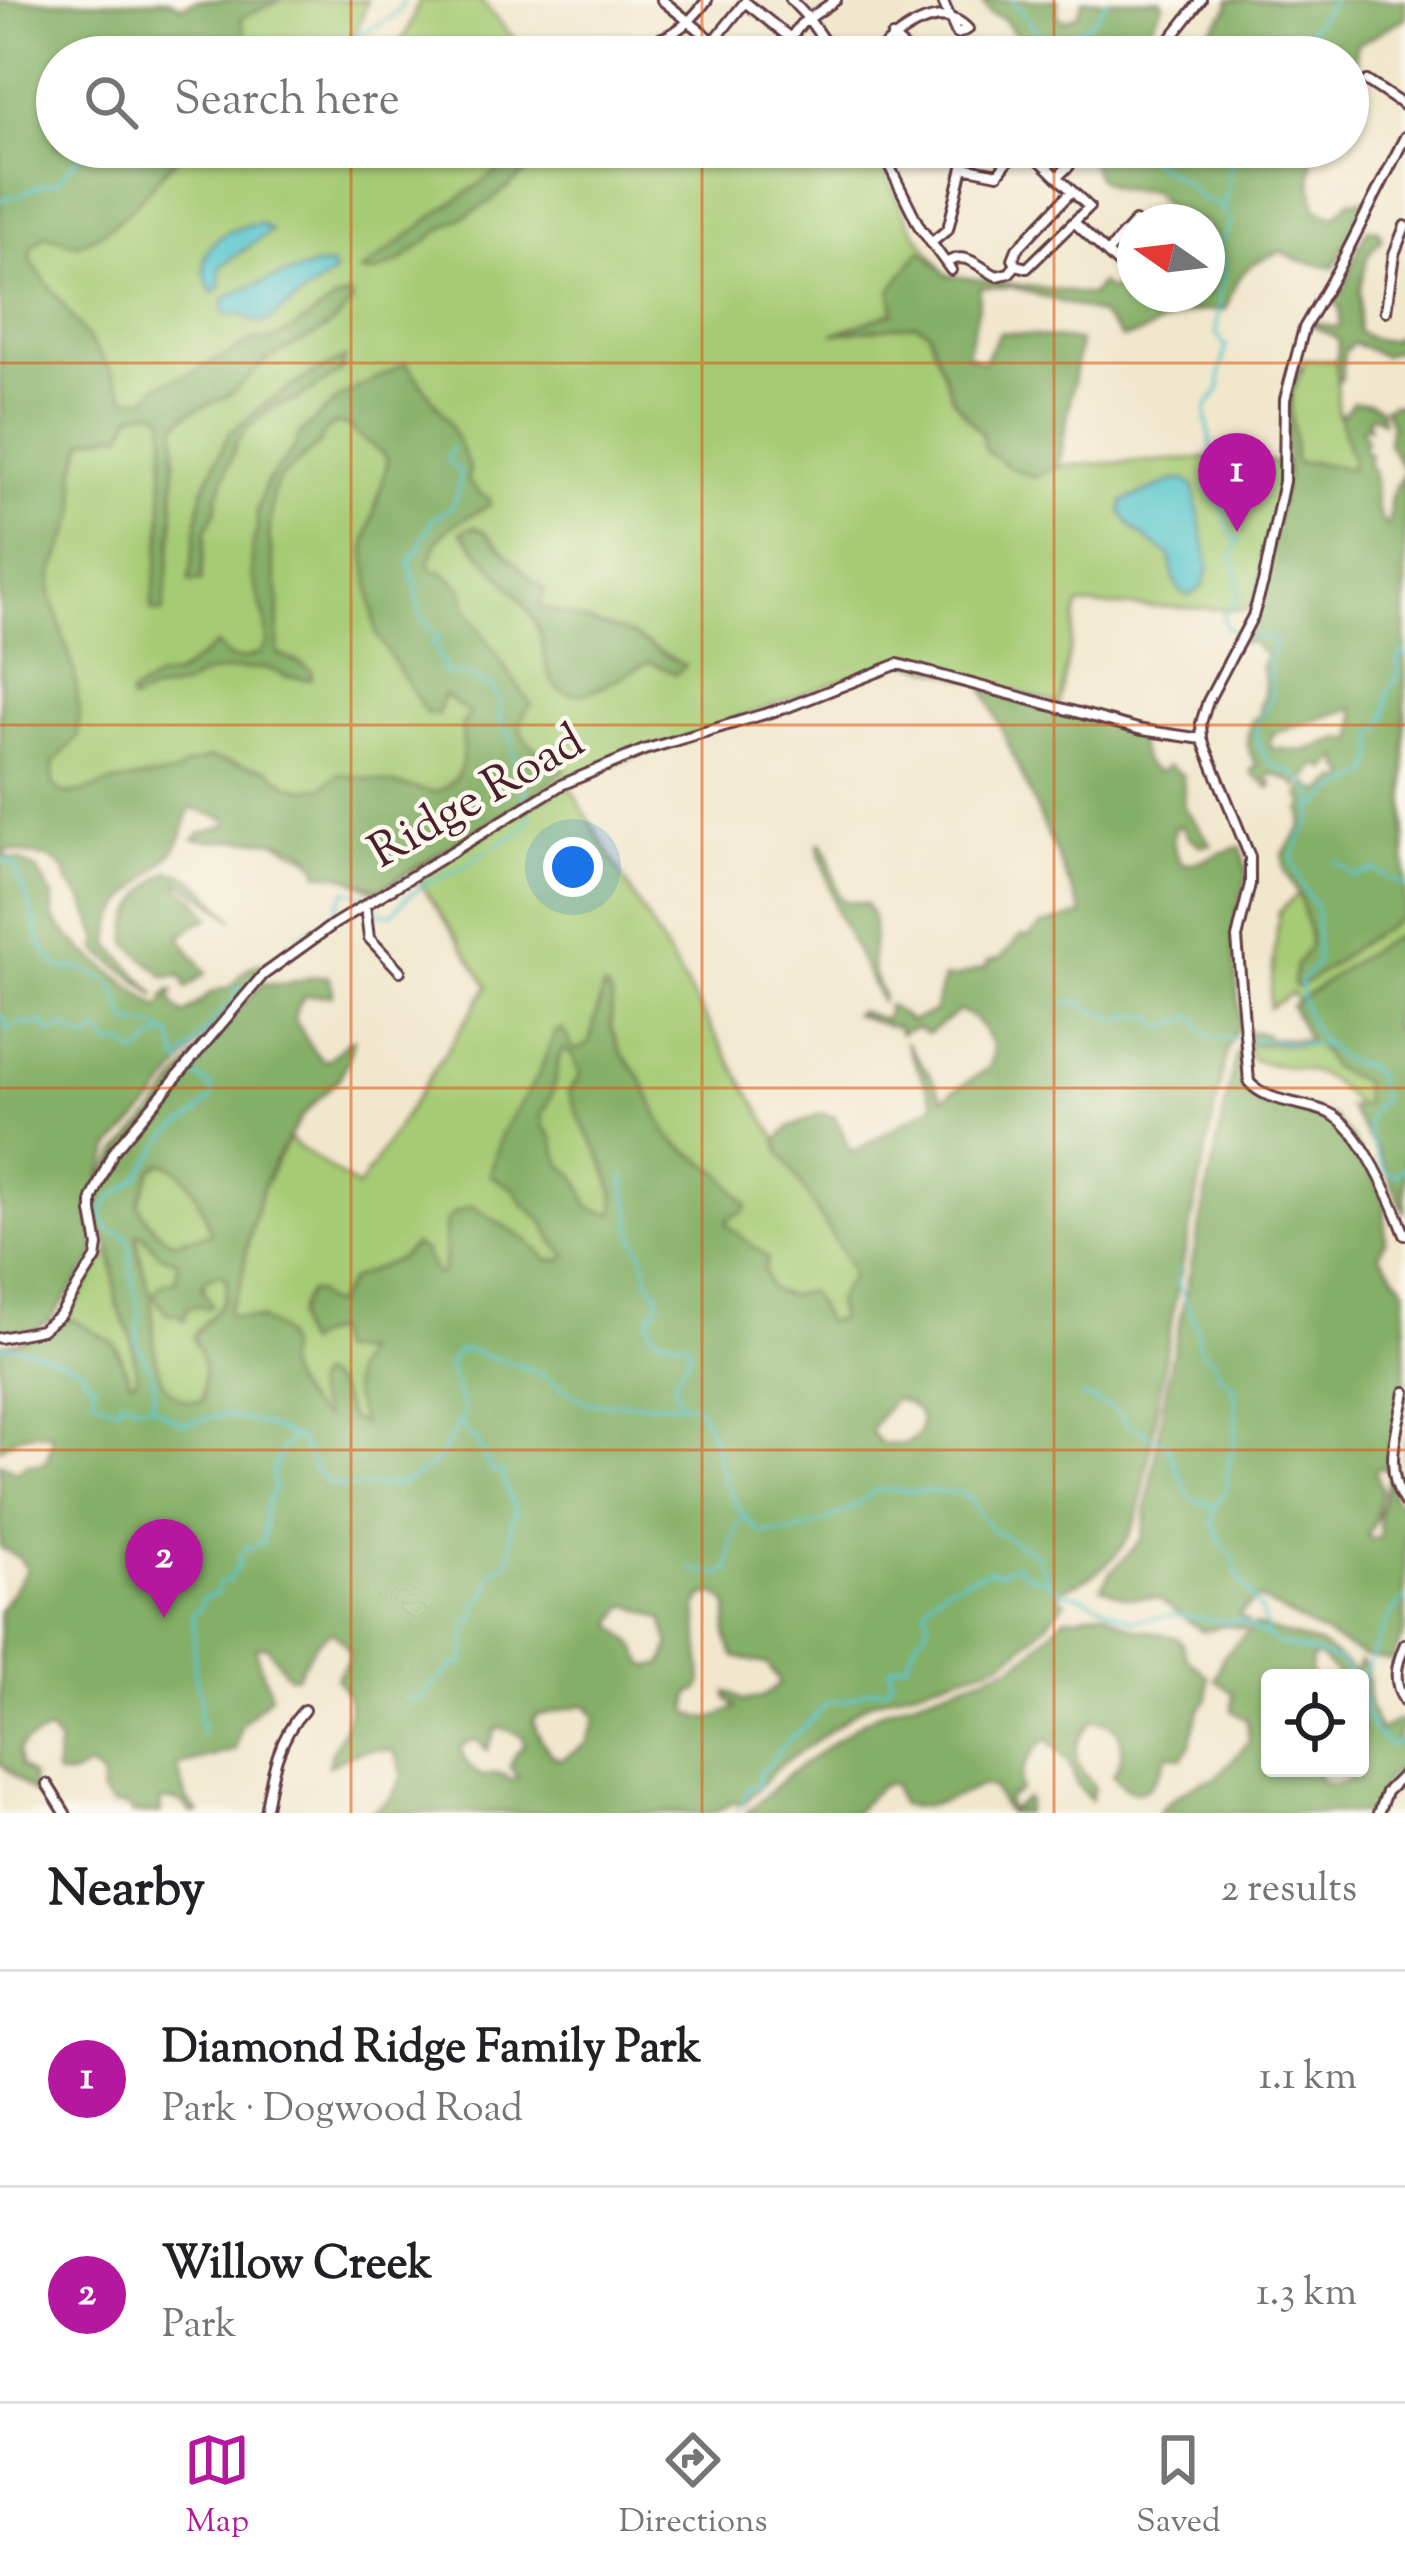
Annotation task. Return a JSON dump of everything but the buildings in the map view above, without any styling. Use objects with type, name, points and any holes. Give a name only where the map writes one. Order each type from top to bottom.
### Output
[{"type":"street","points":[[662,0],[707,36]]},
{"type":"street","points":[[667,36],[689,22],[706,0]]},
{"type":"street","points":[[791,0],[820,36]]},
{"type":"street","points":[[790,36],[836,0]]},
{"type":"street","points":[[1173,36],[1201,0]]},
{"type":"street","points":[[718,36],[745,2],[788,36]]},
{"type":"street","points":[[897,36],[913,14]]},
{"type":"street","points":[[1369,82],[1405,106]]},
{"type":"street","points":[[1405,137],[1304,328],[1285,399],[1286,465],[1257,605],[1200,727],[1250,856],[1250,884],[1237,938],[1249,1082],[1255,1090],[1341,1120],[1384,1186],[1405,1235]]},
{"type":"street","points":[[890,168],[913,216],[948,267],[958,257],[997,276],[1016,266]]},
{"type":"street","points":[[931,243],[948,229],[963,168]]},
{"type":"street","points":[[968,168],[998,174],[1003,168]]},
{"type":"street","points":[[1016,266],[1031,266],[1088,207],[1047,168]]},
{"type":"street","points":[[1058,177],[1067,168]]},
{"type":"street","points":[[1016,266],[1017,249],[1072,191]]},
{"type":"street","points":[[1074,222],[1117,263]]},
{"type":"street","points":[[1386,311],[1394,254],[1405,226]]},
{"type":"street","points":[[1107,253],[1117,243]]},
{"type":"street","name":"Ridge Road","points":[[0,1338],[41,1330],[60,1315],[96,1258],[92,1204],[113,1152],[271,967],[561,784],[644,750],[788,707],[892,665],[912,666],[1142,730],[1202,740]]},
{"type":"street","points":[[365,905],[369,938],[400,971]]},
{"type":"street","points":[[1405,1392],[1393,1455],[1395,1482],[1405,1503]]},
{"type":"street","points":[[1405,1644],[1396,1676],[1405,1702]]},
{"type":"street","points":[[265,1813],[278,1748],[304,1710]]},
{"type":"street","points":[[1378,1813],[1386,1792],[1405,1773]]},
{"type":"street","points":[[47,1784],[65,1813]]},
{"type":"green space","points":[[0,0],[170,0],[182,6],[198,0],[281,0],[241,18],[246,36],[36,36],[36,168],[168,168],[125,214],[95,236],[76,245],[46,235],[32,247],[31,261],[111,370],[126,398],[146,398],[159,385],[253,341],[271,340],[335,300],[349,295],[353,301],[324,329],[268,360],[230,395],[192,412],[176,426],[173,530],[163,612],[151,610],[161,538],[165,417],[153,410],[132,415],[122,435],[84,441],[75,471],[74,521],[52,574],[51,596],[75,674],[78,737],[53,764],[53,784],[63,794],[82,792],[114,782],[174,774],[209,758],[267,769],[289,785],[304,789],[323,787],[342,774],[435,792],[454,780],[462,764],[462,724],[470,714],[444,695],[437,715],[426,713],[376,634],[365,554],[388,461],[352,427],[337,423],[280,478],[273,491],[269,537],[279,598],[278,654],[302,664],[312,672],[311,680],[267,668],[228,670],[131,702],[130,695],[158,678],[177,675],[216,645],[230,658],[261,653],[267,644],[266,623],[252,575],[252,547],[266,483],[300,434],[337,399],[406,363],[449,421],[470,469],[467,480],[489,498],[490,505],[444,533],[429,565],[462,588],[468,612],[531,705],[523,717],[523,735],[565,770],[527,799],[379,889],[319,873],[312,858],[284,843],[193,839],[227,825],[228,820],[191,807],[177,846],[132,893],[112,930],[110,945],[157,996],[97,950],[99,939],[82,898],[63,868],[51,859],[3,849],[8,859],[37,870],[53,897],[53,917],[62,929],[158,1007],[174,991],[170,997],[184,1015],[212,992],[230,987],[248,968],[268,966],[112,1147],[89,1207],[95,1249],[50,1320],[33,1330],[0,1332]]},
{"type":"green space","points":[[281,0],[367,0],[353,36],[185,36]]},
{"type":"green space","points":[[420,0],[480,0],[512,36],[405,36]]},
{"type":"green space","points":[[981,0],[1058,0],[1057,14],[1064,21],[1078,15],[1083,0],[1162,0],[1163,4],[1145,36],[1017,36],[1004,19],[991,14]]},
{"type":"green space","points":[[1229,0],[1405,0],[1405,18],[1369,38],[1206,36],[1228,9]]},
{"type":"green space","points":[[0,99],[36,129],[36,168],[501,168],[454,203],[515,168],[883,168],[911,226],[946,275],[921,250],[894,312],[841,331],[917,324],[928,331],[953,399],[981,433],[986,451],[1034,477],[1059,466],[1206,458],[1284,463],[1253,610],[1078,605],[1059,704],[907,662],[888,663],[551,787],[378,893],[180,793],[62,839],[0,745],[0,468],[129,401],[0,238]]},
{"type":"green space","points":[[500,168],[532,168],[401,261],[375,273],[361,272],[436,214]]},
{"type":"green space","points":[[1094,168],[1312,168],[1316,209],[1335,216],[1350,201],[1369,200],[1334,268],[1282,252],[1270,256],[1245,271],[1225,309],[1225,204],[1163,204],[1152,191],[1121,189],[1101,181]]},
{"type":"green space","points":[[1368,229],[1378,230],[1382,239],[1368,255],[1360,287],[1358,331],[1371,339],[1390,341],[1405,331],[1405,348],[1383,356],[1353,343],[1344,352],[1342,378],[1337,383],[1339,343],[1311,322],[1340,326],[1340,307],[1329,299],[1340,296]]},
{"type":"green space","points":[[921,250],[947,275],[1091,295],[1101,283],[1108,290],[1117,286],[1117,312],[1193,312],[1122,338],[1100,314],[1013,287],[980,287],[967,354],[983,362],[1000,332],[1080,341],[1059,466],[1035,477],[1010,468],[986,451],[981,433],[953,399],[928,331],[917,324],[833,334],[894,312],[891,290]]},
{"type":"green space","points":[[345,358],[342,371],[296,400],[275,406],[246,429],[236,444],[206,531],[201,581],[189,581],[202,492],[229,434],[305,378]]},
{"type":"green space","points":[[1304,360],[1336,361],[1338,413],[1353,457],[1351,469],[1294,460],[1291,397]]},
{"type":"green space","points":[[1296,364],[1303,369],[1291,401],[1296,463],[1351,469],[1352,457],[1338,413],[1343,415],[1353,402],[1380,409],[1383,422],[1372,415],[1369,428],[1361,429],[1366,440],[1363,450],[1370,454],[1368,464],[1375,479],[1377,510],[1387,526],[1391,498],[1404,470],[1388,444],[1391,424],[1384,408],[1405,406],[1405,910],[1389,926],[1298,987],[1294,985],[1295,967],[1309,947],[1309,933],[1301,898],[1285,872],[1283,854],[1301,827],[1305,805],[1300,794],[1307,783],[1325,790],[1349,776],[1339,757],[1327,770],[1314,767],[1297,788],[1274,774],[1266,778],[1273,784],[1270,788],[1251,770],[1257,765],[1248,733],[1251,721],[1260,715],[1265,685],[1261,666],[1267,653],[1249,641],[1242,643],[1255,616],[1287,473],[1285,410]],"holes":[[[1355,711],[1355,742],[1345,738],[1302,751],[1269,745],[1272,734]]]},
{"type":"green space","points":[[474,527],[545,589],[540,607],[630,634],[685,666],[676,674],[650,662],[585,693],[558,688],[525,606],[461,532]]},
{"type":"green space","points":[[984,689],[1137,731],[1148,766],[1159,772],[1168,766],[1183,775],[1185,808],[1211,844],[1201,846],[1182,825],[1175,828],[1174,847],[1183,864],[1241,847],[1247,875],[1233,937],[1240,1022],[1228,1047],[1174,1306],[1140,1509],[1112,1559],[1090,1577],[1063,1588],[1059,1597],[1066,1601],[1019,1650],[1000,1663],[870,1702],[778,1767],[742,1805],[734,1802],[712,1813],[369,1813],[390,1799],[403,1776],[395,1752],[384,1750],[360,1752],[328,1765],[349,1712],[345,1691],[336,1678],[349,1653],[332,1631],[315,1645],[297,1676],[288,1676],[267,1646],[256,1647],[271,1695],[241,1725],[235,1750],[177,1766],[187,1800],[199,1813],[170,1800],[160,1801],[161,1813],[133,1813],[127,1806],[112,1805],[102,1795],[102,1778],[89,1767],[71,1776],[55,1772],[59,1742],[49,1731],[24,1743],[18,1752],[20,1766],[32,1776],[33,1793],[0,1763],[0,1610],[27,1569],[0,1547],[0,1463],[17,1471],[28,1464],[41,1464],[47,1460],[52,1440],[50,1434],[29,1434],[0,1449],[0,1344],[17,1342],[72,1319],[114,1343],[130,1381],[137,1379],[131,1336],[117,1304],[111,1248],[100,1231],[96,1206],[103,1177],[194,1059],[263,983],[329,977],[332,995],[304,996],[294,1019],[325,1061],[354,1039],[340,1077],[302,1116],[273,1164],[250,1232],[240,1288],[227,1310],[230,1316],[264,1322],[278,1330],[286,1345],[290,1380],[318,1414],[324,1419],[313,1391],[319,1375],[336,1388],[350,1419],[363,1424],[352,1384],[362,1351],[336,1351],[333,1330],[305,1344],[298,1324],[305,1298],[316,1292],[334,1305],[351,1279],[398,1259],[414,1245],[424,1251],[436,1275],[442,1273],[446,1221],[472,1206],[527,1240],[548,1260],[567,1255],[515,1190],[490,1175],[502,1132],[538,1076],[555,1032],[561,1029],[578,1050],[589,1043],[603,988],[612,997],[611,1026],[620,1051],[641,1078],[666,1132],[721,1173],[747,1205],[726,1224],[768,1259],[764,1270],[770,1288],[787,1296],[809,1291],[826,1322],[839,1319],[836,1300],[852,1275],[777,1140],[789,1128],[822,1113],[835,1117],[852,1153],[935,1104],[905,1041],[943,1098],[990,1067],[994,1048],[976,1020],[959,1011],[927,1034],[918,1028],[901,1034],[896,1026],[854,1014],[859,1011],[885,1020],[888,1005],[911,1021],[934,1012],[944,978],[986,967],[1020,936],[1029,937],[1042,925],[1083,915]],"holes":[[[562,1049],[573,1056],[580,1075],[569,1092],[606,1170],[614,1214],[589,1206],[575,1176],[561,1163],[544,1127],[542,1113]],[[163,1163],[181,1173],[195,1191],[211,1233],[173,1242],[152,1226],[138,1204],[152,1169]],[[137,1234],[160,1255],[178,1261],[176,1280],[154,1292],[167,1313],[184,1320],[187,1308],[212,1305],[202,1288],[207,1279],[222,1274],[227,1279],[221,1304],[193,1337],[203,1368],[202,1401],[184,1399],[163,1380],[157,1365],[151,1298]],[[894,1399],[918,1411],[919,1434],[905,1445],[882,1444],[871,1433]],[[715,1594],[722,1599],[728,1608],[727,1638],[735,1657],[767,1664],[778,1686],[762,1697],[743,1701],[726,1692],[736,1707],[718,1716],[688,1712],[689,1698],[702,1684],[697,1607],[703,1596]],[[625,1606],[663,1619],[670,1645],[663,1664],[651,1667],[613,1624]],[[583,1705],[596,1718],[586,1744],[560,1760],[540,1738],[533,1721],[536,1716]],[[497,1728],[523,1738],[524,1745],[510,1767],[518,1776],[513,1780],[499,1774],[484,1777],[472,1768],[461,1747],[478,1740],[487,1750]]]},
{"type":"green space","points":[[568,784],[777,1140],[906,1348],[244,1639],[214,1755],[200,1759],[183,1455],[262,1319],[230,1316],[227,1310],[234,1300],[261,1192],[288,1139],[358,1188],[488,986],[415,875]]},
{"type":"green space","points":[[821,843],[839,897],[865,903],[872,915],[872,965],[881,1001],[837,913]]},
{"type":"green space","points":[[169,871],[198,883],[234,920],[178,881],[181,890],[196,899],[210,918],[193,925],[180,938],[206,973],[186,988],[182,976],[165,977],[128,944],[138,903]]},
{"type":"green space","points":[[1299,893],[1309,947],[1293,979],[1297,987],[1405,910],[1405,933],[1371,950],[1314,993],[1297,1001],[1292,993],[1269,1008],[1279,912]]},
{"type":"green space","points":[[1396,937],[1392,1027],[1405,1031],[1405,1213],[1377,1151],[1348,1107],[1365,1104],[1362,1081],[1331,1067],[1316,1045],[1247,1044],[1246,1031],[1265,1034],[1265,1038],[1308,1040],[1291,1006]]},
{"type":"green space","points":[[1247,1044],[1316,1045],[1332,1067],[1362,1081],[1365,1104],[1358,1106],[1319,1074],[1251,1059]]},
{"type":"green space","points":[[1241,1045],[1246,1087],[1333,1117],[1352,1139],[1385,1199],[1385,1241],[1379,1255],[1405,1288],[1405,1380],[1389,1469],[1375,1471],[1381,1489],[1367,1535],[1380,1538],[1379,1516],[1389,1475],[1393,1498],[1405,1509],[1405,1630],[1392,1661],[1362,1655],[1258,1598],[1239,1614],[1249,1624],[1244,1629],[1227,1625],[1202,1631],[1158,1598],[1125,1597],[1101,1587],[1142,1540],[1168,1376]]},
{"type":"green space","points":[[163,1163],[188,1182],[212,1233],[173,1242],[144,1215],[138,1204],[152,1169]]},
{"type":"green space","points":[[137,1234],[160,1255],[178,1261],[176,1280],[187,1308],[200,1305],[204,1281],[210,1276],[222,1274],[227,1279],[223,1302],[196,1331],[205,1368],[203,1401],[185,1400],[163,1381]]},
{"type":"green space","points":[[111,1248],[117,1304],[131,1336],[137,1380],[130,1381],[118,1348],[72,1319],[65,1321]]},
{"type":"green space","points":[[1098,1611],[1131,1627],[1176,1637],[1186,1657],[1208,1677],[1208,1698],[1199,1710],[1190,1745],[1182,1758],[1168,1754],[1146,1788],[1132,1791],[1113,1775],[1122,1752],[1120,1736],[1110,1724],[1095,1720],[1076,1751],[1078,1764],[1094,1787],[1090,1800],[1048,1739],[1027,1762],[1021,1791],[1008,1798],[1012,1810],[1026,1798],[1026,1813],[1008,1813],[992,1788],[982,1785],[941,1802],[909,1806],[900,1804],[890,1783],[879,1787],[854,1813],[746,1813],[788,1775],[862,1722],[1009,1667],[1029,1655],[1065,1617]]},
{"type":"green space","points":[[1254,1625],[1321,1645],[1352,1669],[1332,1669],[1320,1657],[1313,1657],[1310,1669],[1261,1669],[1261,1777],[1319,1777],[1323,1783],[1336,1785],[1351,1777],[1369,1777],[1369,1705],[1379,1731],[1405,1722],[1397,1738],[1405,1745],[1405,1766],[1387,1778],[1371,1813],[1158,1813],[1184,1791],[1215,1779],[1249,1742],[1247,1720],[1232,1711],[1233,1693],[1215,1680],[1222,1658]]},
{"type":"water","points":[[261,224],[271,231],[221,266],[220,288],[213,293],[204,265],[213,244],[233,230]]},
{"type":"water","points":[[316,266],[335,271],[267,321],[258,323],[223,311],[224,299],[235,293]]},
{"type":"water","points":[[1186,480],[1194,488],[1209,568],[1202,587],[1189,596],[1176,584],[1169,555],[1136,531],[1121,511],[1124,501]]},
{"type":"waterway","points":[[355,36],[391,18],[404,0]]},
{"type":"waterway","points":[[1012,0],[1040,36]]},
{"type":"waterway","points":[[1071,36],[1094,20],[1107,0]]},
{"type":"waterway","points":[[1307,36],[1332,0]]},
{"type":"waterway","points":[[0,200],[57,182],[69,168]]},
{"type":"waterway","points":[[1163,168],[1201,200],[1214,202],[1231,221],[1220,246],[1225,270],[1216,333],[1226,347],[1220,389],[1206,414],[1211,445],[1208,488],[1222,504],[1232,536],[1240,539],[1232,555],[1239,594],[1223,615],[1225,625],[1238,636]]},
{"type":"waterway","points":[[1225,204],[1230,168]]},
{"type":"waterway","points":[[452,447],[447,460],[460,472],[459,489],[452,508],[432,519],[408,567],[417,581],[421,613],[440,639],[430,644],[444,662],[442,671],[472,675],[492,687],[501,705]]},
{"type":"waterway","points":[[1247,638],[1274,642],[1269,660],[1270,699],[1256,732],[1260,748],[1277,768],[1292,772],[1315,793],[1311,821],[1292,859],[1303,889],[1317,908],[1317,960],[1301,981],[1303,1002],[1323,1042],[1343,1059],[1374,1073],[1382,1101],[1369,1117],[1372,1145],[1386,1173],[1396,1176],[1405,1167]]},
{"type":"waterway","points":[[1312,809],[1333,791],[1368,776],[1375,757],[1375,735],[1386,719],[1388,691],[1405,652]]},
{"type":"waterway","points":[[500,711],[501,727],[511,735],[515,765],[524,776],[526,803]]},
{"type":"waterway","points":[[495,847],[524,827],[530,810]]},
{"type":"waterway","points":[[376,904],[379,912],[392,914],[426,883],[490,850]]},
{"type":"waterway","points":[[0,860],[14,864],[52,962],[60,969],[80,968],[113,984],[128,1023],[155,1027],[172,1036],[182,1064]]},
{"type":"waterway","points":[[1334,861],[1353,877],[1374,870],[1405,886]]},
{"type":"waterway","points":[[330,918],[346,890],[370,897]]},
{"type":"waterway","points":[[297,936],[326,922]]},
{"type":"waterway","points":[[271,961],[285,954],[292,941]]},
{"type":"waterway","points":[[183,1060],[236,1000],[236,988],[244,990],[254,980]]},
{"type":"waterway","points":[[1066,1003],[1081,1002],[1090,1011],[1120,1021],[1135,1015],[1156,1018],[1164,1028],[1194,1017],[1199,1021]]},
{"type":"waterway","points":[[0,1015],[7,1030],[22,1022],[31,1026],[42,1022],[49,1033],[66,1027],[88,1040],[96,1033],[110,1045],[125,1044],[135,1054],[169,1034]]},
{"type":"waterway","points":[[1200,1025],[1212,1037],[1239,1038]]},
{"type":"waterway","points":[[1250,1039],[1326,1046]]},
{"type":"waterway","points":[[189,1071],[212,1088],[212,1098],[170,1134],[101,1214],[107,1229],[126,1236],[131,1246],[140,1318],[136,1342],[151,1371],[152,1406],[183,1424],[223,1415],[299,1439],[317,1473],[330,1484],[405,1482],[426,1471],[441,1455],[460,1421],[461,1402],[448,1365],[456,1352],[466,1350],[534,1370],[587,1403],[694,1404],[709,1429],[733,1499],[760,1532],[786,1533],[814,1526],[877,1490],[961,1493],[990,1529],[1035,1553],[1059,1591],[1084,1597],[1132,1620],[1173,1615],[1239,1620],[1276,1643],[1338,1660],[1347,1669]]},
{"type":"waterway","points":[[624,1175],[632,1230],[648,1279],[659,1294],[658,1306],[649,1317],[651,1332],[686,1342],[691,1349],[676,1380],[680,1401]]},
{"type":"waterway","points":[[1178,1269],[1179,1286],[1199,1332],[1197,1341],[1215,1361],[1220,1376],[1235,1387],[1236,1432],[1228,1487],[1212,1522],[1224,1548],[1234,1557],[1238,1577],[1259,1609],[1268,1636]]},
{"type":"waterway","points":[[0,1346],[32,1351],[82,1369],[86,1379],[95,1383],[92,1397],[117,1408],[122,1399],[151,1405]]},
{"type":"waterway","points":[[1081,1396],[1112,1408],[1129,1424],[1167,1445],[1189,1497],[1212,1506]]},
{"type":"waterway","points":[[403,1698],[421,1700],[453,1665],[463,1665],[469,1620],[477,1619],[475,1607],[490,1588],[493,1571],[512,1553],[510,1532],[516,1512],[502,1473],[491,1472],[478,1439],[471,1439],[460,1422]]},
{"type":"waterway","points":[[202,1735],[192,1614],[203,1598],[216,1594],[219,1583],[230,1580],[245,1549],[263,1543],[265,1507],[274,1490],[272,1474],[282,1449],[292,1439]]},
{"type":"waterway","points":[[1405,1439],[1405,1484]]},
{"type":"waterway","points":[[692,1569],[718,1575],[729,1571],[733,1537],[743,1519]]},
{"type":"waterway","points":[[742,1804],[748,1788],[758,1786],[759,1771],[769,1766],[782,1746],[826,1703],[886,1689],[892,1680],[889,1669],[907,1663],[917,1637],[928,1627],[925,1610],[945,1587],[990,1570],[1000,1573],[1016,1564],[1022,1572],[1046,1581]]},
{"type":"waterway","points":[[1366,1669],[1387,1622],[1405,1599]]},
{"type":"waterway","points":[[1369,1721],[1385,1741],[1393,1745],[1405,1741]]},
{"type":"place","name":"Diamond Ridge Family Park","points":[[1237,532]]},
{"type":"place","name":"Willow Creek","points":[[164,1618]]}]
